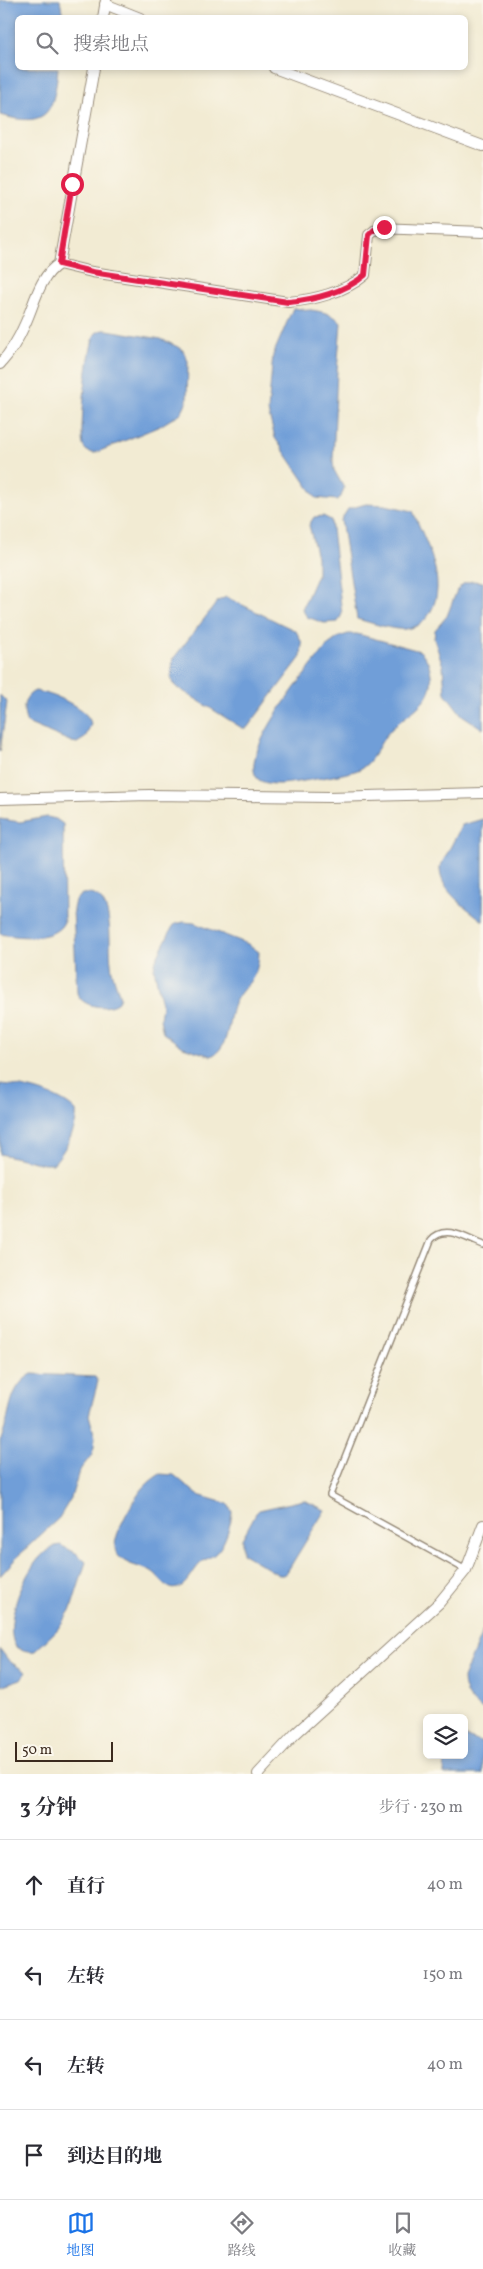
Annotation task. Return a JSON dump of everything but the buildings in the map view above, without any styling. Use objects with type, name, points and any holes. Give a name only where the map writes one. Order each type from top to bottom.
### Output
[{"type":"street","points":[[104,15],[106,2],[134,15]]},
{"type":"street","points":[[59,264],[94,70]]},
{"type":"street","points":[[279,70],[483,146]]},
{"type":"street","points":[[0,364],[24,327],[45,278],[52,268],[59,264],[102,274],[288,302],[303,301],[354,285],[365,275],[369,235],[378,228],[483,232]]},
{"type":"street","points":[[0,799],[149,795],[329,797],[483,793]]},
{"type":"street","points":[[258,1774],[295,1734],[439,1604],[466,1570],[483,1525]]},
{"type":"lane","points":[[466,1570],[330,1496],[431,1240],[438,1234],[448,1232],[483,1245]]},
{"type":"water","points":[[0,0],[60,0],[63,15],[15,15],[15,70],[58,70],[51,105],[46,113],[39,118],[29,120],[0,115]]},
{"type":"water","points":[[293,308],[326,313],[332,315],[341,323],[333,461],[334,470],[344,488],[341,497],[337,500],[316,498],[275,438],[268,411],[273,355]]},
{"type":"water","points":[[107,330],[161,339],[182,349],[188,361],[187,401],[181,413],[160,426],[93,453],[86,450],[82,437],[85,388],[93,340],[97,332]]},
{"type":"water","points":[[366,504],[385,505],[413,511],[429,548],[436,575],[435,601],[426,619],[413,627],[395,629],[357,619],[341,520],[348,509]]},
{"type":"water","points":[[323,516],[331,520],[342,614],[338,622],[324,623],[307,617],[302,609],[317,575],[317,557],[309,525],[314,517]]},
{"type":"water","points":[[472,581],[483,582],[483,729],[462,715],[445,693],[443,666],[434,639],[435,630],[447,616],[457,590],[463,584]]},
{"type":"water","points":[[226,597],[296,631],[302,643],[301,657],[247,728],[242,728],[175,686],[171,678],[173,659],[218,601]]},
{"type":"water","points":[[357,634],[420,651],[431,671],[431,685],[428,694],[417,708],[384,737],[369,762],[360,769],[335,776],[281,784],[267,783],[259,780],[254,769],[257,753],[265,733],[292,691],[328,645],[339,637]]},
{"type":"water","points":[[35,691],[59,698],[84,712],[91,724],[85,738],[77,743],[72,742],[27,723],[24,714],[25,701]]},
{"type":"water","points":[[0,695],[7,702],[0,751]]},
{"type":"water","points":[[47,817],[56,819],[63,824],[64,922],[53,933],[35,937],[0,934],[0,819],[20,822]]},
{"type":"water","points":[[483,819],[483,921],[449,891],[441,876],[440,867],[462,825]]},
{"type":"water","points":[[82,894],[93,895],[101,900],[106,908],[110,931],[110,954],[113,976],[120,997],[114,1005],[95,1006],[84,1002],[77,993],[73,909],[75,900]]},
{"type":"water","points":[[184,922],[194,923],[248,944],[259,952],[256,971],[234,1004],[225,1041],[222,1047],[211,1056],[183,1047],[163,1033],[160,1019],[162,1005],[154,968],[156,959],[175,924]]},
{"type":"water","points":[[0,1084],[41,1092],[61,1100],[76,1111],[75,1125],[70,1139],[53,1164],[44,1164],[0,1154]]},
{"type":"water","points":[[32,1374],[95,1377],[98,1381],[89,1415],[95,1437],[94,1447],[91,1456],[79,1471],[71,1498],[59,1518],[20,1554],[0,1576],[0,1441],[14,1395],[24,1380]]},
{"type":"water","points":[[160,1474],[174,1475],[198,1495],[228,1504],[232,1512],[227,1534],[220,1548],[215,1554],[201,1563],[183,1585],[174,1589],[165,1585],[149,1570],[129,1564],[117,1554],[115,1548],[118,1532],[132,1505],[144,1487]]},
{"type":"water","points":[[304,1500],[325,1510],[287,1572],[279,1575],[242,1553],[242,1539],[259,1510]]},
{"type":"water","points":[[60,1545],[76,1553],[86,1562],[71,1609],[57,1630],[35,1651],[27,1651],[16,1647],[12,1636],[12,1622],[21,1589],[38,1559],[49,1549]]},
{"type":"water","points":[[483,1630],[483,1710],[468,1697],[464,1688],[463,1678]]},
{"type":"water","points":[[0,1649],[9,1661],[26,1672],[21,1679],[0,1686]]},
{"type":"water","points":[[468,1737],[483,1743],[483,1774],[444,1774],[445,1759],[468,1759]]},
{"type":"route","points":[[72,184],[59,264],[92,272],[288,302],[303,301],[354,285],[365,275],[369,235],[374,230],[384,227]]}]
